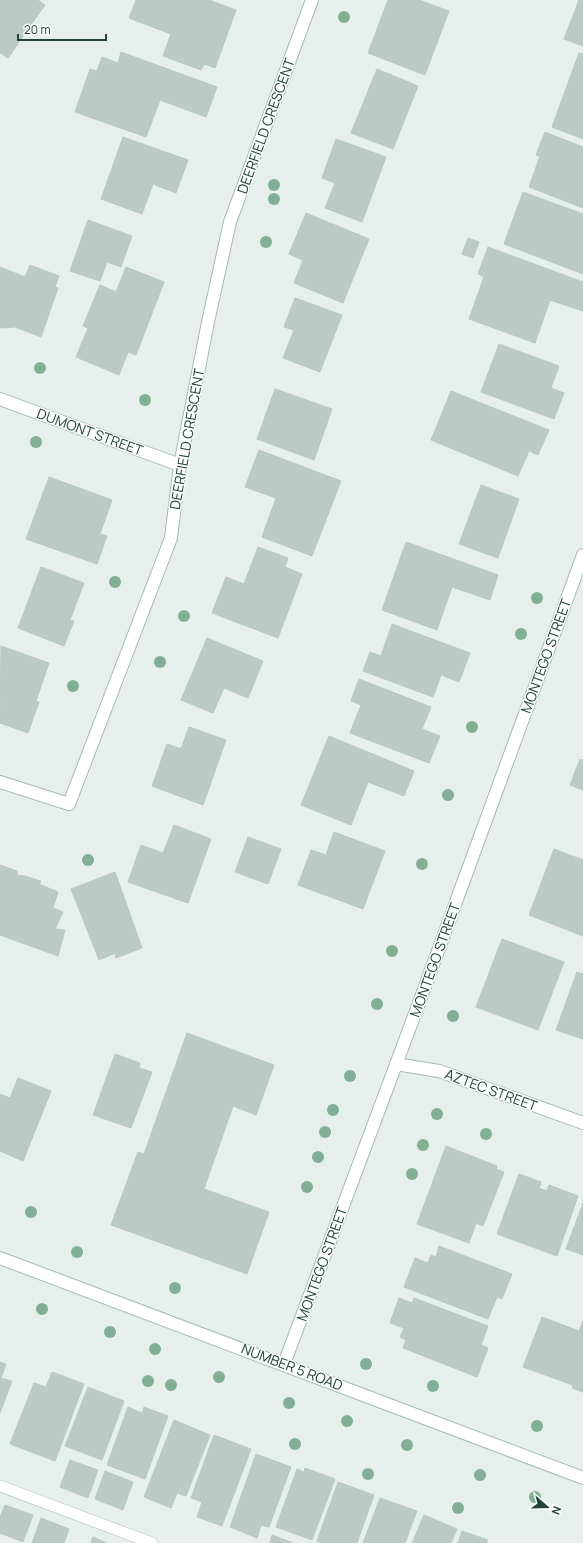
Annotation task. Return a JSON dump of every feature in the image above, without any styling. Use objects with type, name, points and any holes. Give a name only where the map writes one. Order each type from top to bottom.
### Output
[{"type":"street","name":"DEERFIELD CRESCENT","points":[[0,782],[68,804],[171,538],[180,465],[208,322],[230,222],[312,0]]},
{"type":"street","name":"DUMONT STREET","points":[[0,399],[180,465]]},
{"type":"street","name":"MONTEGO STREET","points":[[284,1364],[583,555]]},
{"type":"street","name":"AZTEC STREET","points":[[396,1064],[439,1071],[583,1123]]},
{"type":"street","name":"NUMBER 5 ROAD","points":[[0,1258],[583,1478]]},
{"type":"lane","points":[[0,1486],[152,1543]]},
{"type":"building","points":[[0,0],[38,0],[45,5],[8,58],[0,53]]},
{"type":"building","points":[[136,0],[209,0],[236,10],[215,68],[204,64],[201,70],[163,56],[171,34],[129,18]]},
{"type":"building","points":[[388,0],[419,0],[449,11],[425,75],[368,53]]},
{"type":"building","points":[[579,0],[583,0],[583,46],[564,39]]},
{"type":"building","points":[[121,52],[217,87],[206,117],[160,100],[146,137],[75,112],[90,69],[97,71],[102,57],[118,63]]},
{"type":"building","points":[[579,53],[583,54],[583,139],[552,127]]},
{"type":"building","points":[[377,69],[418,86],[393,149],[351,133]]},
{"type":"building","points":[[545,132],[583,147],[583,208],[529,187],[540,156],[536,155]]},
{"type":"building","points":[[123,137],[188,160],[176,193],[153,184],[142,214],[101,199]]},
{"type":"building","points":[[336,139],[386,157],[362,222],[325,208],[335,183],[322,178]]},
{"type":"building","points":[[523,192],[583,214],[583,274],[504,244]]},
{"type":"building","points":[[306,213],[369,239],[343,303],[294,283],[303,260],[289,254]]},
{"type":"building","points":[[88,220],[132,236],[121,267],[107,262],[100,281],[70,271]]},
{"type":"building","points":[[468,238],[479,242],[473,258],[462,254]]},
{"type":"building","points":[[488,247],[583,282],[583,311],[550,300],[535,343],[469,319],[484,277],[478,274]]},
{"type":"building","points":[[30,265],[59,276],[55,287],[58,288],[41,337],[15,327],[1,328],[0,326],[0,267],[25,277]]},
{"type":"building","points":[[126,267],[164,282],[136,355],[128,352],[119,375],[76,357],[88,328],[83,326],[100,285],[116,292]]},
{"type":"building","points":[[295,298],[342,315],[320,372],[283,358],[294,330],[284,327]]},
{"type":"building","points":[[499,344],[559,366],[551,388],[564,393],[554,419],[481,392]]},
{"type":"building","points":[[275,389],[332,409],[314,460],[257,439]]},
{"type":"building","points":[[451,391],[549,430],[538,455],[529,451],[518,476],[431,440]]},
{"type":"building","points":[[259,450],[341,481],[312,556],[262,537],[276,498],[245,487]]},
{"type":"building","points":[[49,477],[112,500],[100,534],[107,536],[97,564],[26,539]]},
{"type":"building","points":[[481,485],[519,499],[498,558],[459,544]]},
{"type":"building","points":[[406,542],[498,575],[490,600],[452,587],[437,630],[382,610]]},
{"type":"building","points":[[258,547],[288,558],[285,567],[302,574],[278,638],[212,613],[226,577],[244,584]]},
{"type":"building","points":[[41,567],[84,583],[70,620],[74,621],[64,646],[18,628]]},
{"type":"building","points":[[392,624],[470,653],[459,682],[441,675],[433,697],[363,671],[370,652],[381,656]]},
{"type":"building","points":[[207,638],[263,661],[248,698],[224,688],[213,713],[181,700]]},
{"type":"building","points":[[1,646],[49,663],[36,701],[39,702],[28,733],[0,723]]},
{"type":"building","points":[[359,679],[431,707],[422,729],[440,736],[429,763],[350,733],[361,705],[351,701]]},
{"type":"building","points":[[189,727],[226,740],[203,805],[152,786],[167,744],[181,749]]},
{"type":"building","points":[[329,736],[414,771],[404,796],[368,782],[351,825],[301,805]]},
{"type":"building","points":[[580,759],[583,760],[583,790],[570,785]]},
{"type":"building","points":[[174,825],[211,839],[188,903],[128,882],[141,845],[163,853]]},
{"type":"building","points":[[334,832],[385,851],[363,909],[298,885],[311,850],[326,855]]},
{"type":"building","points":[[248,837],[281,849],[268,884],[235,872]]},
{"type":"building","points":[[554,849],[583,860],[583,936],[529,915]]},
{"type":"building","points":[[0,865],[17,871],[17,875],[41,881],[39,884],[58,892],[53,908],[63,912],[55,929],[65,930],[58,956],[0,935]]},
{"type":"building","points":[[115,872],[142,948],[116,958],[115,953],[99,960],[71,889]]},
{"type":"building","points":[[502,939],[564,962],[538,1030],[476,1007]]},
{"type":"building","points":[[577,972],[583,974],[583,1039],[556,1030]]},
{"type":"building","points":[[187,1033],[274,1065],[256,1115],[233,1106],[204,1189],[269,1212],[247,1274],[111,1225],[138,1152],[144,1154]]},
{"type":"building","points":[[115,1054],[140,1063],[139,1068],[152,1072],[131,1128],[93,1115]]},
{"type":"building","points":[[18,1078],[51,1091],[23,1161],[0,1151],[0,1094],[10,1098]]},
{"type":"building","points":[[446,1146],[497,1166],[496,1169],[504,1172],[483,1226],[476,1223],[469,1243],[417,1224]]},
{"type":"building","points":[[519,1174],[541,1182],[539,1188],[547,1191],[549,1185],[578,1196],[557,1256],[497,1234]]},
{"type":"building","points":[[583,1203],[583,1255],[566,1249]]},
{"type":"building","points":[[439,1246],[512,1274],[502,1299],[497,1297],[488,1319],[404,1287],[415,1258],[428,1263],[431,1255],[436,1257]]},
{"type":"building","points":[[399,1298],[412,1303],[414,1298],[488,1326],[481,1345],[488,1348],[477,1377],[403,1348],[406,1340],[400,1337],[404,1328],[390,1323]]},
{"type":"building","points":[[542,1317],[579,1331],[583,1321],[583,1392],[572,1388],[573,1385],[523,1367]]},
{"type":"building","points":[[0,1362],[6,1364],[1,1378],[12,1381],[0,1413]]},
{"type":"building","points":[[52,1372],[84,1384],[55,1461],[10,1444],[34,1383],[46,1387]]},
{"type":"building","points":[[88,1387],[124,1401],[102,1460],[65,1446]]},
{"type":"building","points":[[128,1407],[142,1413],[144,1407],[168,1416],[145,1479],[107,1465]]},
{"type":"building","points":[[174,1420],[210,1435],[186,1496],[177,1493],[171,1508],[144,1497]]},
{"type":"building","points":[[214,1435],[251,1449],[222,1526],[197,1517],[202,1502],[191,1498]]},
{"type":"building","points":[[256,1454],[291,1467],[269,1527],[261,1525],[257,1538],[230,1527]]},
{"type":"building","points":[[70,1460],[98,1470],[88,1498],[60,1487]]},
{"type":"building","points":[[305,1468],[335,1479],[312,1540],[276,1527],[297,1469],[304,1472]]},
{"type":"building","points":[[105,1471],[133,1482],[123,1510],[95,1499]]},
{"type":"building","points":[[338,1482],[374,1495],[357,1543],[323,1543],[317,1541]]},
{"type":"building","points":[[380,1498],[417,1511],[405,1543],[363,1543]]},
{"type":"building","points":[[5,1505],[33,1515],[23,1542],[0,1533],[0,1517]]},
{"type":"building","points":[[424,1515],[457,1529],[451,1543],[412,1543]]},
{"type":"building","points":[[41,1518],[69,1529],[64,1543],[32,1543]]},
{"type":"building","points":[[462,1531],[488,1540],[486,1543],[458,1543]]},
{"type":"building","points":[[272,1535],[293,1543],[270,1543]]},
{"type":"building","points":[[93,1537],[107,1543],[91,1543]]}]
